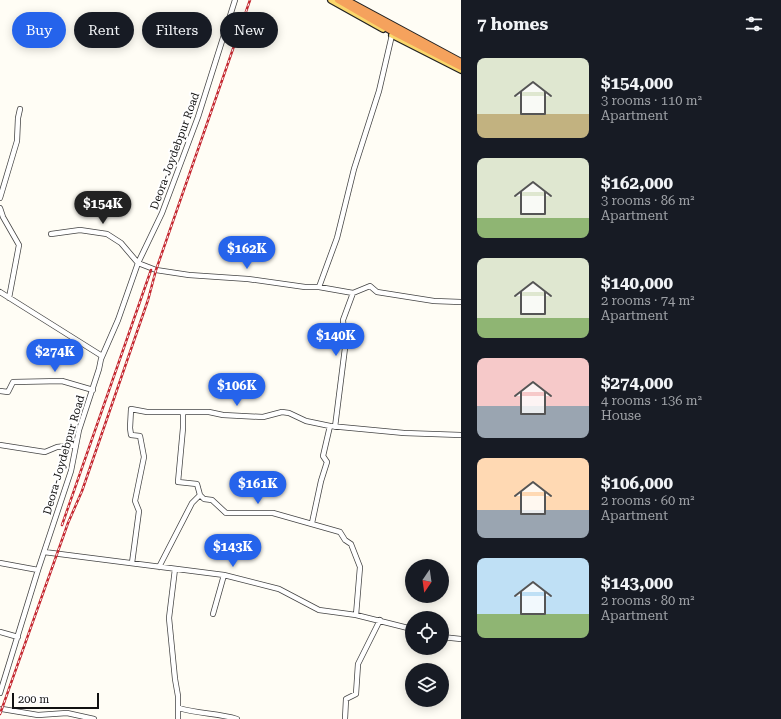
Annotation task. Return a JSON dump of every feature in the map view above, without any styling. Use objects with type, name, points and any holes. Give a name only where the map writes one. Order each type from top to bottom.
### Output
[{"type":"highway","points":[[338,0],[461,69]]},
{"type":"highway","points":[[346,0],[461,61]]},
{"type":"main road","points":[[331,0],[392,35],[461,69]]},
{"type":"main road","points":[[352,0],[461,61]]},
{"type":"street","name":"Deora-Joydebpur Road","points":[[0,693],[38,570],[71,471],[76,444],[102,356],[118,320],[138,263],[162,213],[198,118],[235,0]]},
{"type":"street","points":[[319,287],[337,238],[354,169],[380,91],[392,35]]},
{"type":"street","points":[[0,198],[17,141],[20,109]]},
{"type":"street","points":[[0,208],[3,217],[19,245],[9,298]]},
{"type":"street","points":[[51,234],[80,230],[107,234],[121,243],[138,263],[156,270],[189,275],[248,279],[305,288],[319,287],[353,293],[370,286],[378,292],[434,301],[461,302]]},
{"type":"street","points":[[0,292],[102,356]]},
{"type":"street","points":[[312,523],[321,481],[327,462],[323,456],[333,427],[345,348],[343,320],[353,293]]},
{"type":"street","points":[[0,390],[8,392],[13,382],[62,381],[93,390]]},
{"type":"street","points":[[132,563],[140,511],[135,502],[144,457],[140,436],[131,436],[131,409],[147,412],[209,412],[223,415],[263,417],[282,412],[289,412],[306,421],[333,427],[419,434],[461,435]]},
{"type":"street","points":[[183,412],[178,480],[180,483],[198,484],[200,495],[204,498],[212,500],[226,513],[273,513],[339,532],[350,544],[360,568],[356,615]]},
{"type":"street","points":[[0,445],[45,452],[56,447],[76,444]]},
{"type":"street","points":[[159,566],[192,503],[200,495]]},
{"type":"street","points":[[44,552],[224,575],[279,589],[319,610],[356,615],[405,627]]},
{"type":"street","points":[[0,563],[38,570]]},
{"type":"street","points":[[175,569],[169,618],[179,708],[178,719]]},
{"type":"street","points":[[213,614],[224,575]]},
{"type":"street","points":[[345,719],[346,699],[356,694],[358,664],[380,620]]},
{"type":"street","points":[[0,632],[18,637]]},
{"type":"street","points":[[449,638],[461,639]]},
{"type":"street","points":[[179,708],[191,712],[224,715],[237,719]]},
{"type":"street","points":[[2,709],[38,715],[67,713],[94,719]]},
{"type":"railway","points":[[0,714],[68,523],[82,491],[148,300],[156,270],[250,0]]},
{"type":"railway","points":[[62,525],[151,270]]}]
